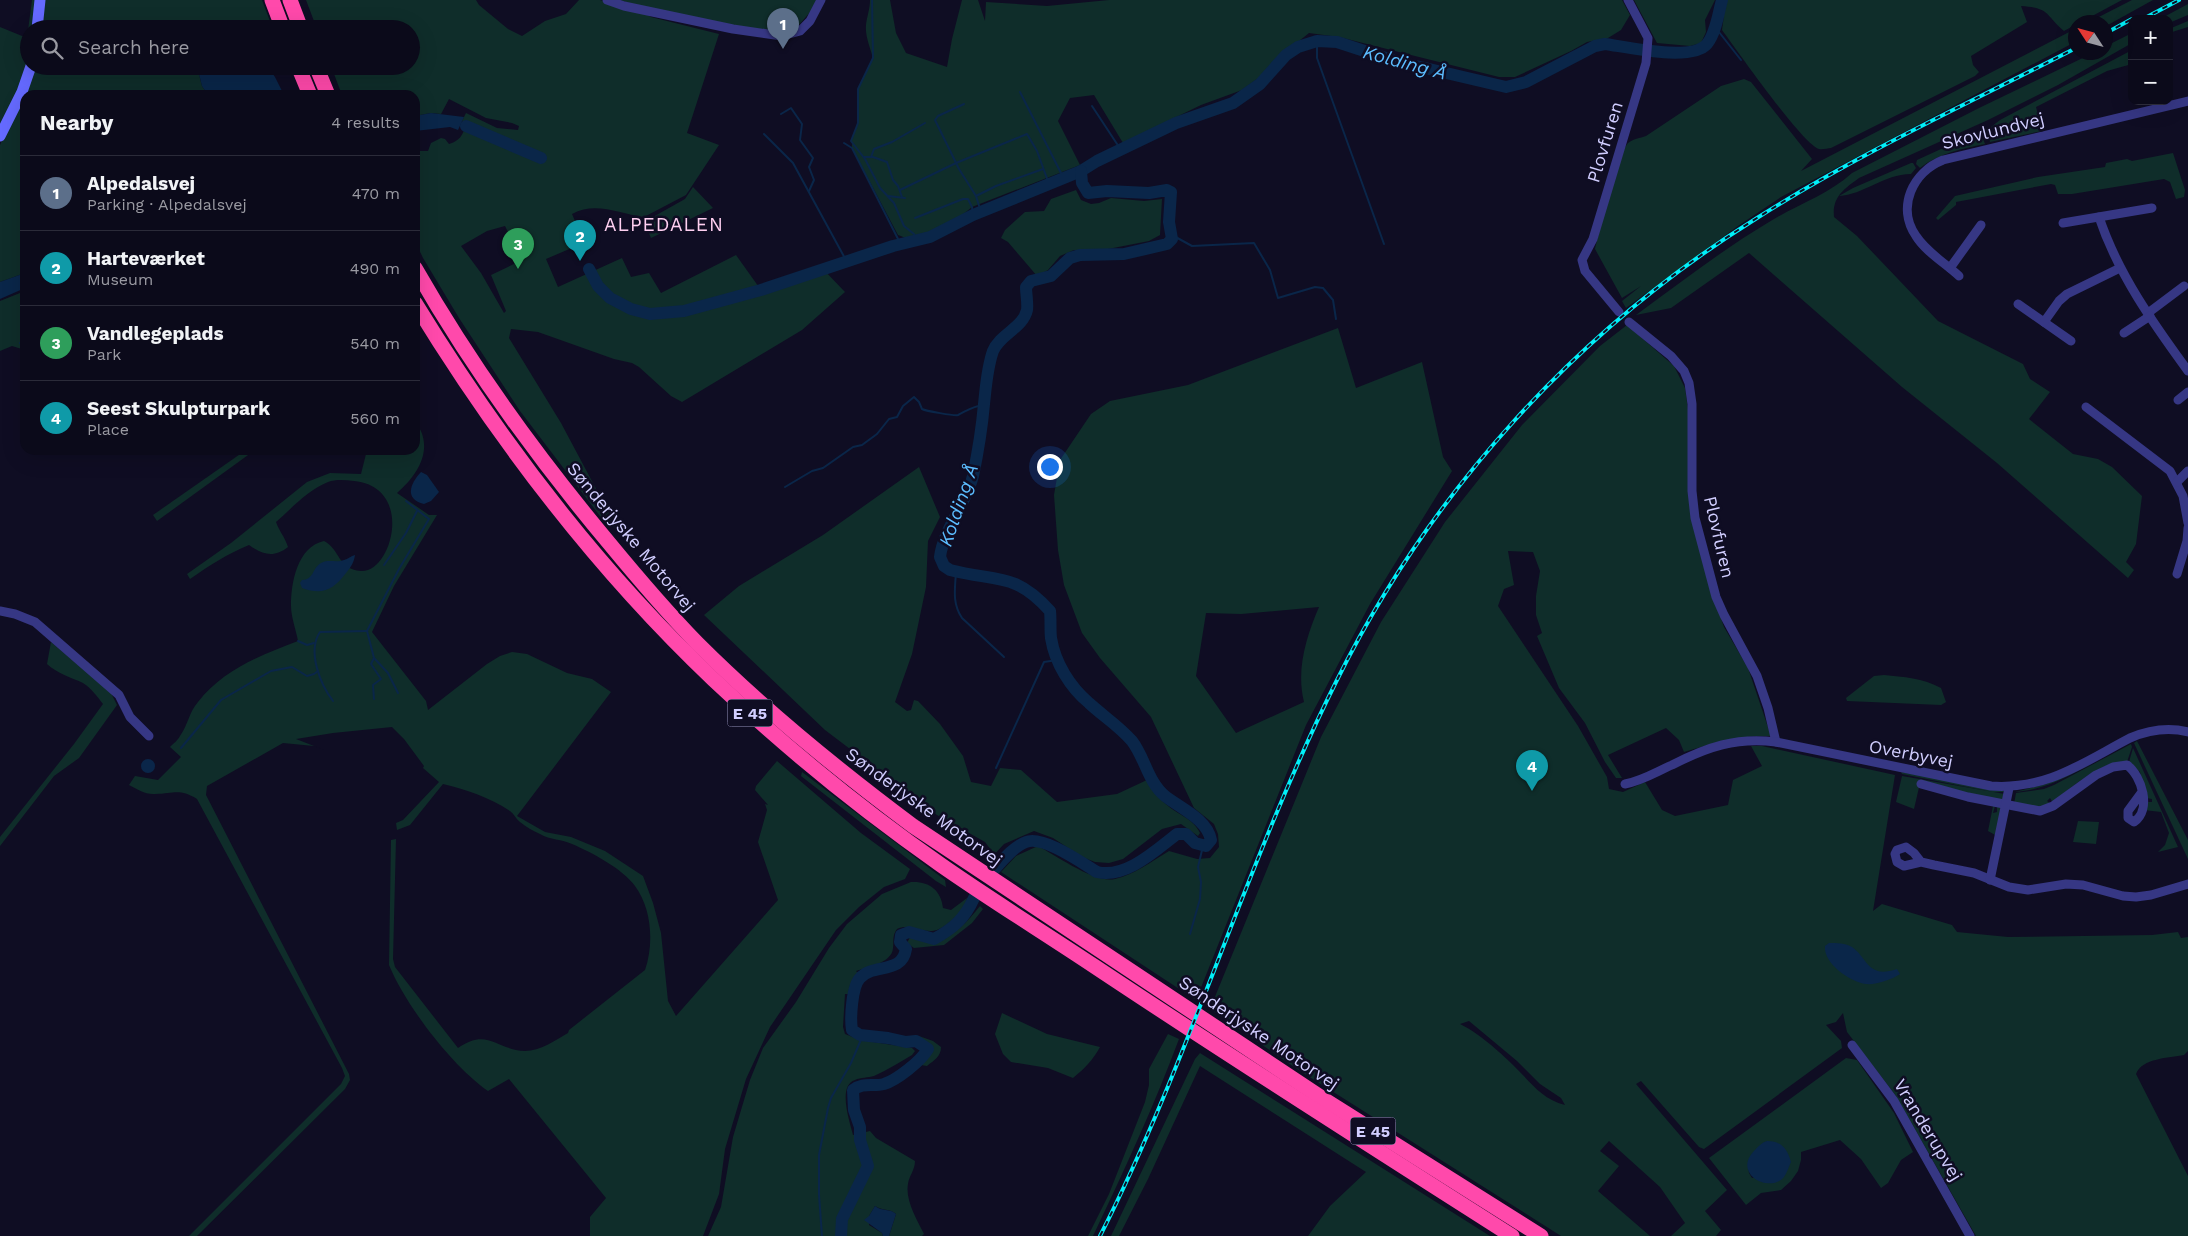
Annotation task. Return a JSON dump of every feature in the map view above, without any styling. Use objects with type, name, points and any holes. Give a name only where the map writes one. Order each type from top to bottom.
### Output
[{"type":"highway","points":[[272,0],[280,20]]},
{"type":"highway","points":[[290,0],[298,20]]},
{"type":"highway","points":[[302,75],[308,90]]},
{"type":"highway","points":[[320,75],[326,90]]},
{"type":"highway","name":"Sønderjyske Motorvej","points":[[420,277],[438,309],[485,380],[575,503],[661,605],[697,643],[756,699],[850,779],[913,826],[1325,1100],[1541,1236]]},
{"type":"highway","name":"Sønderjyske Motorvej","points":[[420,310],[454,366],[549,499],[654,620],[714,680],[788,747],[871,814],[941,865],[1254,1072],[1512,1236]]},
{"type":"main road","points":[[38,20],[40,0]]},
{"type":"main road","points":[[23,90],[28,75]]},
{"type":"main road","points":[[0,136],[20,96]]},
{"type":"street","points":[[607,0],[624,6],[715,25],[782,36],[800,31],[810,21],[821,0]]},
{"type":"street","name":"Plovfuren","points":[[1620,312],[1585,271],[1582,260],[1593,239],[1647,58],[1649,43],[1646,33],[1628,0]]},
{"type":"street","name":"Skovlundvej","points":[[1959,276],[1922,244],[1916,237],[1908,220],[1910,192],[1914,183],[1926,169],[1943,160],[2188,101]]},
{"type":"street","points":[[2063,223],[2152,208]]},
{"type":"street","points":[[2099,217],[2120,268],[2188,371]]},
{"type":"street","points":[[1950,268],[1981,225]]},
{"type":"street","points":[[2044,322],[2059,301],[2067,294],[2120,268]]},
{"type":"street","points":[[2124,332],[2184,286]]},
{"type":"street","points":[[2018,304],[2070,341]]},
{"type":"street","name":"Plovfuren","points":[[1629,322],[1671,356],[1684,371],[1689,383],[1692,404],[1692,491],[1695,518],[1716,597],[1756,676],[1768,708],[1776,742]]},
{"type":"street","points":[[2178,400],[2188,392]]},
{"type":"street","points":[[2086,407],[2164,465],[2177,482],[2183,496],[2188,522]]},
{"type":"street","points":[[2177,482],[2188,471]]},
{"type":"street","points":[[2177,574],[2187,541],[2188,528]]},
{"type":"street","points":[[0,611],[15,614],[35,622],[119,695],[130,717],[149,736]]},
{"type":"street","name":"Overbyvej","points":[[1625,784],[1644,778],[1695,754],[1731,742],[1754,740],[1776,742],[1910,771],[2009,788],[2056,777],[2142,733],[2169,729],[2188,732]]},
{"type":"street","points":[[1921,784],[2005,805],[2040,811],[2053,806],[2096,774],[2119,765],[2127,765],[2138,775],[2142,792]]},
{"type":"street","points":[[1990,880],[2009,788]]},
{"type":"street","points":[[1921,862],[1974,873],[2009,887],[2028,890],[2066,884],[2083,885],[2122,896],[2136,897],[2151,895],[2188,884]]},
{"type":"street","name":"Vranderupvej","points":[[1852,1045],[1894,1100],[1970,1236]]},
{"type":"green space","points":[[32,0],[36,0],[34,20],[29,20]]},
{"type":"green space","points":[[45,0],[262,0],[270,20],[43,20]]},
{"type":"green space","points":[[306,0],[476,0],[479,5],[508,29],[522,36],[545,21],[566,14],[579,0],[600,0],[644,13],[651,17],[719,34],[687,133],[719,145],[686,195],[644,217],[599,208],[581,210],[572,214],[575,221],[572,223],[581,244],[546,259],[558,287],[622,258],[631,277],[649,273],[661,293],[736,255],[761,290],[822,268],[845,292],[802,330],[682,402],[671,396],[632,363],[614,359],[538,332],[511,329],[509,338],[561,423],[618,530],[603,520],[520,411],[459,318],[420,252],[420,151],[428,151],[431,143],[441,138],[445,139],[449,144],[457,141],[467,124],[462,121],[466,113],[497,128],[518,130],[519,126],[486,118],[449,99],[441,114],[431,113],[420,115],[420,90],[340,90],[334,75],[420,75],[420,20],[314,20]],"holes":[[[505,226],[513,242],[509,244],[516,263],[491,275],[506,311],[504,313],[481,273],[461,246],[487,231]]]},
{"type":"green space","points":[[620,0],[817,0],[812,10],[797,27],[786,32],[763,31],[635,5]]},
{"type":"green space","points":[[870,0],[890,0],[896,33],[906,53],[947,67],[962,0],[978,0],[985,21],[986,2],[1047,6],[1109,0],[1622,0],[1630,15],[1621,30],[1608,38],[1587,42],[1515,77],[1499,77],[1339,37],[1309,33],[1273,62],[1261,76],[1242,90],[1201,105],[1123,143],[1094,95],[1070,98],[1058,121],[1080,165],[972,207],[935,232],[913,240],[898,235],[852,148],[852,138],[858,123],[858,89],[873,58],[866,29]]},
{"type":"green space","points":[[1634,0],[1715,0],[1705,20],[1706,32],[1701,43],[1690,46],[1657,43]]},
{"type":"green space","points":[[1726,0],[2122,0],[2094,15],[2068,15],[2068,29],[2064,31],[2047,13],[2038,8],[2021,6],[2027,22],[1971,56],[1973,65],[1979,72],[1975,76],[1831,148],[1822,149],[1811,144],[1785,115],[1722,30]]},
{"type":"green space","points":[[2132,0],[2153,0],[2113,22],[2113,15],[2103,15]]},
{"type":"green space","points":[[2188,4],[2188,15],[2173,21],[2173,15],[2167,15]]},
{"type":"green space","points":[[2188,21],[2188,27],[2173,32],[2173,27]]},
{"type":"green space","points":[[0,27],[20,35],[20,75],[24,75],[0,128]]},
{"type":"green space","points":[[2068,33],[2068,46],[1781,197],[1626,308],[1622,301],[1641,286],[1622,298],[1595,249],[1619,161],[1628,143],[1646,136],[1721,86],[1744,79],[1751,82],[1812,159],[1801,171]]},
{"type":"green space","points":[[2128,35],[2128,45],[2113,54],[2113,42]]},
{"type":"green space","points":[[2128,52],[2128,65],[2107,71],[2036,107],[2042,131],[1990,142],[1987,130],[2000,120]]},
{"type":"green space","points":[[2078,60],[2102,60],[2058,85],[1988,120],[1859,178],[1840,194],[1835,204],[1834,217],[1857,236],[1938,321],[2023,364],[2030,379],[2050,392],[2029,419],[2073,454],[2098,459],[2112,467],[2142,496],[2136,544],[2126,562],[2134,570],[2128,578],[1997,463],[1902,387],[1749,253],[1671,308],[1636,315],[1701,267],[1779,216],[1833,188],[1852,173]]},
{"type":"green space","points":[[31,75],[199,75],[205,90],[24,90]]},
{"type":"green space","points":[[20,100],[20,275],[0,282],[0,145]]},
{"type":"green space","points":[[1983,139],[1985,144],[1943,155],[1920,168],[1916,164],[1917,160],[1941,149]]},
{"type":"green space","points":[[2173,153],[2185,190],[2184,197],[2176,199],[2170,182],[2164,179],[2072,194],[2058,194],[2055,185],[2051,184],[1956,202],[1956,205],[1938,220],[1936,218],[1955,196],[2038,177],[2105,167],[2106,163],[2127,159],[2132,161]]},
{"type":"green space","points":[[1911,163],[1916,168],[1911,174],[1892,177],[1857,192],[1839,196],[1853,188]]},
{"type":"green space","points":[[693,187],[713,208],[651,238],[644,222],[685,199]]},
{"type":"green space","points":[[1076,190],[1081,200],[1091,204],[1111,198],[1144,201],[1162,199],[1160,235],[1149,241],[1103,250],[1074,250],[1060,256],[1048,270],[1037,276],[1008,242],[1001,238],[1005,230],[1025,212],[1044,211],[1051,199]]},
{"type":"green space","points":[[20,293],[20,348],[12,346],[0,351],[0,301]]},
{"type":"green space","points":[[1627,325],[1674,366],[1685,388],[1688,409],[1688,482],[1709,585],[1724,627],[1748,668],[1771,736],[1737,738],[1684,752],[1679,740],[1666,728],[1608,755],[1622,778],[1616,778],[1605,762],[1585,723],[1559,688],[1537,636],[1542,633],[1536,615],[1536,596],[1540,571],[1533,552],[1508,551],[1514,585],[1504,589],[1498,606],[1578,726],[1607,777],[1609,789],[1623,792],[1645,782],[1662,810],[1675,816],[1728,805],[1733,780],[1762,766],[1751,746],[1762,746],[1895,775],[1873,911],[1882,904],[1952,925],[1957,932],[2008,937],[2152,935],[2178,932],[2181,938],[2188,937],[2188,1051],[2184,1055],[2150,1062],[2139,1069],[2136,1074],[2188,1176],[2188,1236],[1976,1236],[1896,1096],[1847,1032],[1843,1013],[1836,1022],[1826,1025],[1841,1041],[1842,1048],[1704,1149],[1699,1147],[1641,1081],[1636,1084],[1727,1190],[1705,1211],[1721,1230],[1716,1236],[1671,1236],[1685,1223],[1660,1187],[1609,1141],[1600,1151],[1619,1166],[1598,1191],[1650,1236],[1561,1236],[1297,1069],[1210,1009],[1321,737],[1381,622],[1445,522],[1522,425],[1600,346]],"holes":[[[1469,1021],[1517,1061],[1540,1084],[1561,1098],[1565,1105],[1542,1094],[1495,1048],[1460,1024]]]},
{"type":"green space","points":[[1338,328],[1356,388],[1422,362],[1443,457],[1452,471],[1370,604],[1306,725],[1196,1000],[1001,872],[1016,856],[1038,846],[1087,873],[1107,879],[1115,879],[1129,874],[1169,851],[1197,859],[1210,858],[1219,847],[1218,834],[1214,824],[1194,808],[1151,717],[1100,658],[1082,633],[1064,585],[1058,550],[1054,495],[1060,460],[1091,414],[1110,401],[1188,385]],"holes":[[[1319,607],[1306,642],[1302,666],[1301,678],[1304,702],[1236,733],[1196,676],[1206,613],[1241,614]]]},
{"type":"green space","points":[[420,429],[424,441],[422,460],[412,477],[397,493],[429,515],[437,515],[394,586],[372,632],[426,701],[428,710],[487,664],[500,656],[512,652],[527,654],[567,673],[592,679],[611,692],[517,816],[545,832],[571,837],[605,851],[643,876],[661,933],[668,1001],[676,1016],[778,900],[758,842],[767,810],[765,804],[768,805],[755,790],[756,786],[777,761],[861,833],[910,869],[905,879],[884,887],[859,907],[836,930],[770,1027],[746,1079],[725,1149],[719,1194],[703,1236],[590,1236],[590,1217],[606,1198],[509,1079],[488,1091],[474,1080],[431,1034],[407,998],[389,965],[391,840],[396,839],[393,959],[395,967],[458,1048],[477,1039],[485,1039],[515,1050],[531,1051],[548,1045],[568,1033],[569,1030],[645,970],[650,949],[650,927],[641,895],[623,873],[580,847],[532,830],[519,821],[510,811],[478,794],[443,784],[410,825],[397,830],[396,823],[403,820],[439,782],[423,768],[424,766],[404,739],[392,727],[296,739],[327,751],[314,746],[283,743],[207,786],[206,795],[349,1074],[350,1080],[345,1089],[197,1236],[189,1236],[341,1084],[345,1076],[197,799],[176,792],[148,794],[129,785],[135,776],[158,780],[181,757],[170,747],[183,732],[195,706],[219,681],[257,658],[298,641],[292,615],[291,597],[297,567],[307,550],[324,541],[334,549],[347,567],[361,571],[372,568],[382,559],[388,545],[392,529],[391,513],[385,498],[373,487],[354,481],[331,481],[307,494],[276,522],[288,547],[278,553],[268,554],[249,545],[219,560],[190,579],[187,574],[231,543],[307,482],[330,473],[361,474],[366,455],[420,455]]},
{"type":"green space","points":[[239,455],[248,455],[157,521],[153,515]]},
{"type":"green space","points":[[919,467],[940,517],[928,541],[926,587],[912,654],[895,702],[907,711],[911,710],[914,700],[918,701],[940,724],[963,756],[971,782],[991,786],[1000,768],[1021,770],[1057,802],[1117,794],[1147,780],[1164,802],[1197,828],[1200,833],[1198,836],[1181,824],[1162,829],[1123,859],[1109,863],[1095,862],[1082,857],[1053,838],[1034,831],[1004,844],[991,858],[991,850],[985,842],[937,815],[825,730],[704,615],[739,586],[823,535]]},
{"type":"green space","points":[[51,642],[111,693],[117,705],[79,758],[54,776],[0,846],[0,837],[74,744],[103,704],[86,685],[60,673],[47,664]]},
{"type":"green space","points":[[1884,675],[1913,678],[1941,688],[1946,702],[1941,705],[1847,701],[1846,698],[1874,676]]},
{"type":"green space","points":[[2137,741],[2188,840],[2188,859],[2134,743]]},
{"type":"green space","points":[[2131,744],[2132,747],[2127,762],[2118,762],[2098,770],[2068,790],[2053,803],[2050,798],[2047,801],[2051,804],[2041,808],[2014,804],[2016,793],[2044,789],[2054,785]]},
{"type":"green space","points":[[2133,748],[2178,847],[2158,852],[2165,845],[2169,833],[2161,812],[2144,810],[2146,802],[2152,802],[2152,799],[2146,798],[2140,772],[2129,762]]},
{"type":"green space","points":[[2094,763],[2046,785],[2015,792],[2046,784]]},
{"type":"green space","points":[[802,772],[945,880],[946,887],[801,776]]},
{"type":"green space","points":[[1901,772],[2005,792],[1992,792],[1902,774]]},
{"type":"green space","points":[[1902,776],[2005,794],[2005,801],[1920,783],[1914,809],[1896,802]]},
{"type":"green space","points":[[1993,806],[1995,806],[1993,813],[1997,812],[1997,807],[2001,807],[1997,836],[1988,831]]},
{"type":"green space","points":[[2078,821],[2099,822],[2096,844],[2073,842]]},
{"type":"green space","points":[[911,882],[923,883],[933,888],[940,896],[943,908],[951,910],[967,898],[965,905],[957,916],[934,931],[902,927],[895,931],[892,953],[879,964],[856,971],[859,974],[850,985],[848,994],[845,994],[843,1027],[845,1034],[860,1040],[912,1048],[915,1051],[912,1055],[879,1074],[855,1080],[847,1089],[846,1105],[853,1135],[870,1131],[876,1138],[915,1161],[908,1184],[908,1197],[924,1234],[922,1236],[889,1236],[896,1214],[875,1206],[869,1216],[869,1225],[882,1233],[883,1236],[708,1236],[721,1207],[733,1137],[750,1080],[763,1048],[796,1002],[829,948],[847,924],[882,894]]},
{"type":"green space","points":[[980,906],[983,909],[972,923],[944,945],[914,948],[907,943],[910,937],[931,941],[953,933]]},
{"type":"green space","points":[[1002,1013],[1047,1034],[1100,1047],[1088,1064],[1073,1078],[1048,1068],[1011,1062],[1003,1054],[995,1034]]},
{"type":"green space","points":[[1168,1034],[1179,1039],[1105,1212],[1093,1236],[1088,1236],[1109,1194],[1145,1102],[1149,1085],[1149,1069]]},
{"type":"green space","points":[[919,1036],[933,1041],[941,1047],[938,1056],[927,1066],[921,1065],[931,1049]]},
{"type":"green space","points":[[1200,1053],[1490,1236],[1308,1236],[1330,1206],[1366,1172],[1200,1066],[1148,1179],[1119,1236],[1111,1236],[1195,1059]]},
{"type":"green space","points":[[1846,1058],[1857,1060],[1894,1113],[1913,1152],[1901,1160],[1888,1183],[1881,1188],[1861,1159],[1840,1140],[1801,1152],[1798,1171],[1791,1181],[1781,1190],[1761,1193],[1746,1205],[1709,1158]],"holes":[[[1767,1141],[1791,1162],[1752,1178],[1749,1173],[1748,1163]]]},
{"type":"water","points":[[199,75],[274,75],[282,90],[205,90]]},
{"type":"water","points":[[431,113],[464,117],[458,130],[450,127],[420,130],[420,115]]},
{"type":"water","points":[[20,275],[20,290],[0,299],[0,282]]},
{"type":"water","points":[[421,472],[427,475],[439,492],[431,501],[424,504],[418,502],[411,495],[414,481]]},
{"type":"water","points":[[355,555],[353,562],[342,579],[332,587],[322,591],[302,588],[300,583],[302,580],[309,578],[321,563],[341,561]]},
{"type":"water","points":[[145,759],[151,759],[155,766],[151,773],[145,773],[141,769],[141,763]]},
{"type":"water","points":[[1829,943],[1844,944],[1852,947],[1874,969],[1887,971],[1897,969],[1900,974],[1874,984],[1853,980],[1839,971],[1828,959],[1825,946]]},
{"type":"water","points":[[1767,1141],[1776,1142],[1783,1146],[1791,1162],[1784,1177],[1778,1182],[1770,1183],[1756,1179],[1750,1174],[1747,1167],[1748,1159],[1754,1151]]},
{"type":"water","points":[[875,1206],[896,1214],[889,1236],[883,1236],[882,1233],[864,1220]]},
{"type":"waterway","points":[[872,0],[873,58],[858,89],[858,123],[851,141],[865,159],[880,188],[894,203],[904,226],[914,234],[917,242]]},
{"type":"waterway","name":"Kolding Å","points":[[589,269],[598,286],[610,298],[631,309],[650,314],[684,311],[761,290],[893,246],[930,237],[973,215],[1081,171],[1097,161],[1176,123],[1233,103],[1260,84],[1286,55],[1298,47],[1317,41],[1337,42],[1395,61],[1506,87],[1526,82],[1595,46],[1605,44],[1674,53],[1699,49],[1707,44],[1713,34],[1722,0]]},
{"type":"waterway","points":[[1715,27],[1741,60]]},
{"type":"waterway","points":[[1317,41],[1317,58],[1384,244]]},
{"type":"waterway","points":[[1020,92],[1064,179]]},
{"type":"waterway","points":[[964,104],[938,116],[935,120],[959,169],[976,196],[981,212]]},
{"type":"waterway","points":[[1092,106],[1121,150]]},
{"type":"waterway","points":[[781,114],[791,108],[802,124],[800,140],[813,158],[809,167],[814,180],[809,191]]},
{"type":"waterway","points":[[871,157],[874,149],[892,142],[925,123]]},
{"type":"waterway","points":[[466,126],[541,158]]},
{"type":"waterway","points":[[764,134],[793,163],[847,262]]},
{"type":"waterway","points":[[900,190],[956,163],[1027,134],[1037,151],[1049,184]]},
{"type":"waterway","points":[[844,143],[852,148],[898,239],[905,243]]},
{"type":"waterway","points":[[864,157],[873,157],[887,162],[893,180],[898,186],[902,197]]},
{"type":"waterway","points":[[976,196],[996,186],[1043,169]]},
{"type":"waterway","name":"Kolding Å","points":[[993,871],[1017,847],[1026,842],[1033,841],[1052,846],[1097,872],[1108,873],[1119,871],[1140,862],[1177,834],[1186,834],[1195,843],[1206,846],[1211,840],[1199,820],[1165,796],[1154,784],[1132,741],[1082,697],[1064,674],[1053,647],[1050,611],[1026,589],[1004,580],[950,570],[944,566],[940,557],[945,537],[973,476],[991,357],[996,345],[1025,316],[1027,310],[1026,287],[1031,281],[1051,276],[1070,258],[1080,255],[1124,254],[1167,244],[1172,239],[1169,222],[1171,192],[1167,190],[1149,193],[1107,191],[1088,193],[1082,183],[1081,171]]},
{"type":"waterway","points":[[888,196],[905,198]]},
{"type":"waterway","points":[[915,218],[963,199],[968,199],[973,215]]},
{"type":"waterway","points":[[1172,235],[1192,246],[1254,243],[1270,270],[1278,298],[1315,287],[1323,288],[1333,300],[1336,319]]},
{"type":"waterway","points":[[785,487],[812,471],[823,468],[853,447],[862,445],[877,434],[889,419],[897,417],[903,406],[914,397],[922,409],[951,415],[958,415],[974,407],[984,405]]},
{"type":"waterway","points":[[398,693],[388,673],[374,658],[367,631],[399,569],[429,519],[406,501]]},
{"type":"waterway","points":[[384,565],[406,533],[417,511]]},
{"type":"waterway","points":[[956,572],[955,596],[962,618],[1004,657]]},
{"type":"waterway","points":[[333,701],[324,686],[317,667],[315,658],[316,640],[320,632],[367,631]]},
{"type":"waterway","points":[[298,641],[307,645],[314,643]]},
{"type":"waterway","points":[[374,658],[371,664],[381,679],[373,685],[374,699]]},
{"type":"waterway","points":[[996,768],[1044,662],[1057,660]]},
{"type":"waterway","points":[[181,748],[221,700],[271,671],[292,667],[307,676],[318,671]]},
{"type":"waterway","points":[[1190,934],[1200,899],[1201,882],[1198,867],[1203,846]]},
{"type":"waterway","name":"Kolding Å","points":[[841,1236],[842,1219],[868,1166],[860,1140],[860,1127],[854,1110],[853,1090],[864,1085],[880,1085],[889,1082],[914,1064],[928,1049],[916,1041],[906,1042],[860,1035],[852,1030],[852,1002],[857,982],[872,971],[893,966],[899,962],[906,949],[900,942],[901,935],[909,932],[934,939],[958,922],[974,898]]},
{"type":"waterway","points":[[822,1236],[819,1155],[828,1108],[831,1098],[851,1063],[863,1035]]},
{"type":"railway","points":[[2151,15],[2179,0]]},
{"type":"railway","points":[[2113,29],[2128,21]]},
{"type":"railway","points":[[1100,1236],[1133,1168],[1163,1099],[1274,819],[1336,682],[1374,612],[1416,545],[1463,481],[1514,421],[1569,364],[1628,311],[1691,262],[1757,218],[1834,172],[2068,52]]},
{"type":"place","name":"Alpedalsvej","points":[[783,49]]},
{"type":"place","name":"Harteværket","points":[[580,261]]},
{"type":"place","name":"Vandlegeplads","points":[[518,269]]},
{"type":"place","name":"Seest Skulpturpark","points":[[1532,791]]},
{"type":"district","name":"ALPEDALEN","points":[[664,224]]}]
